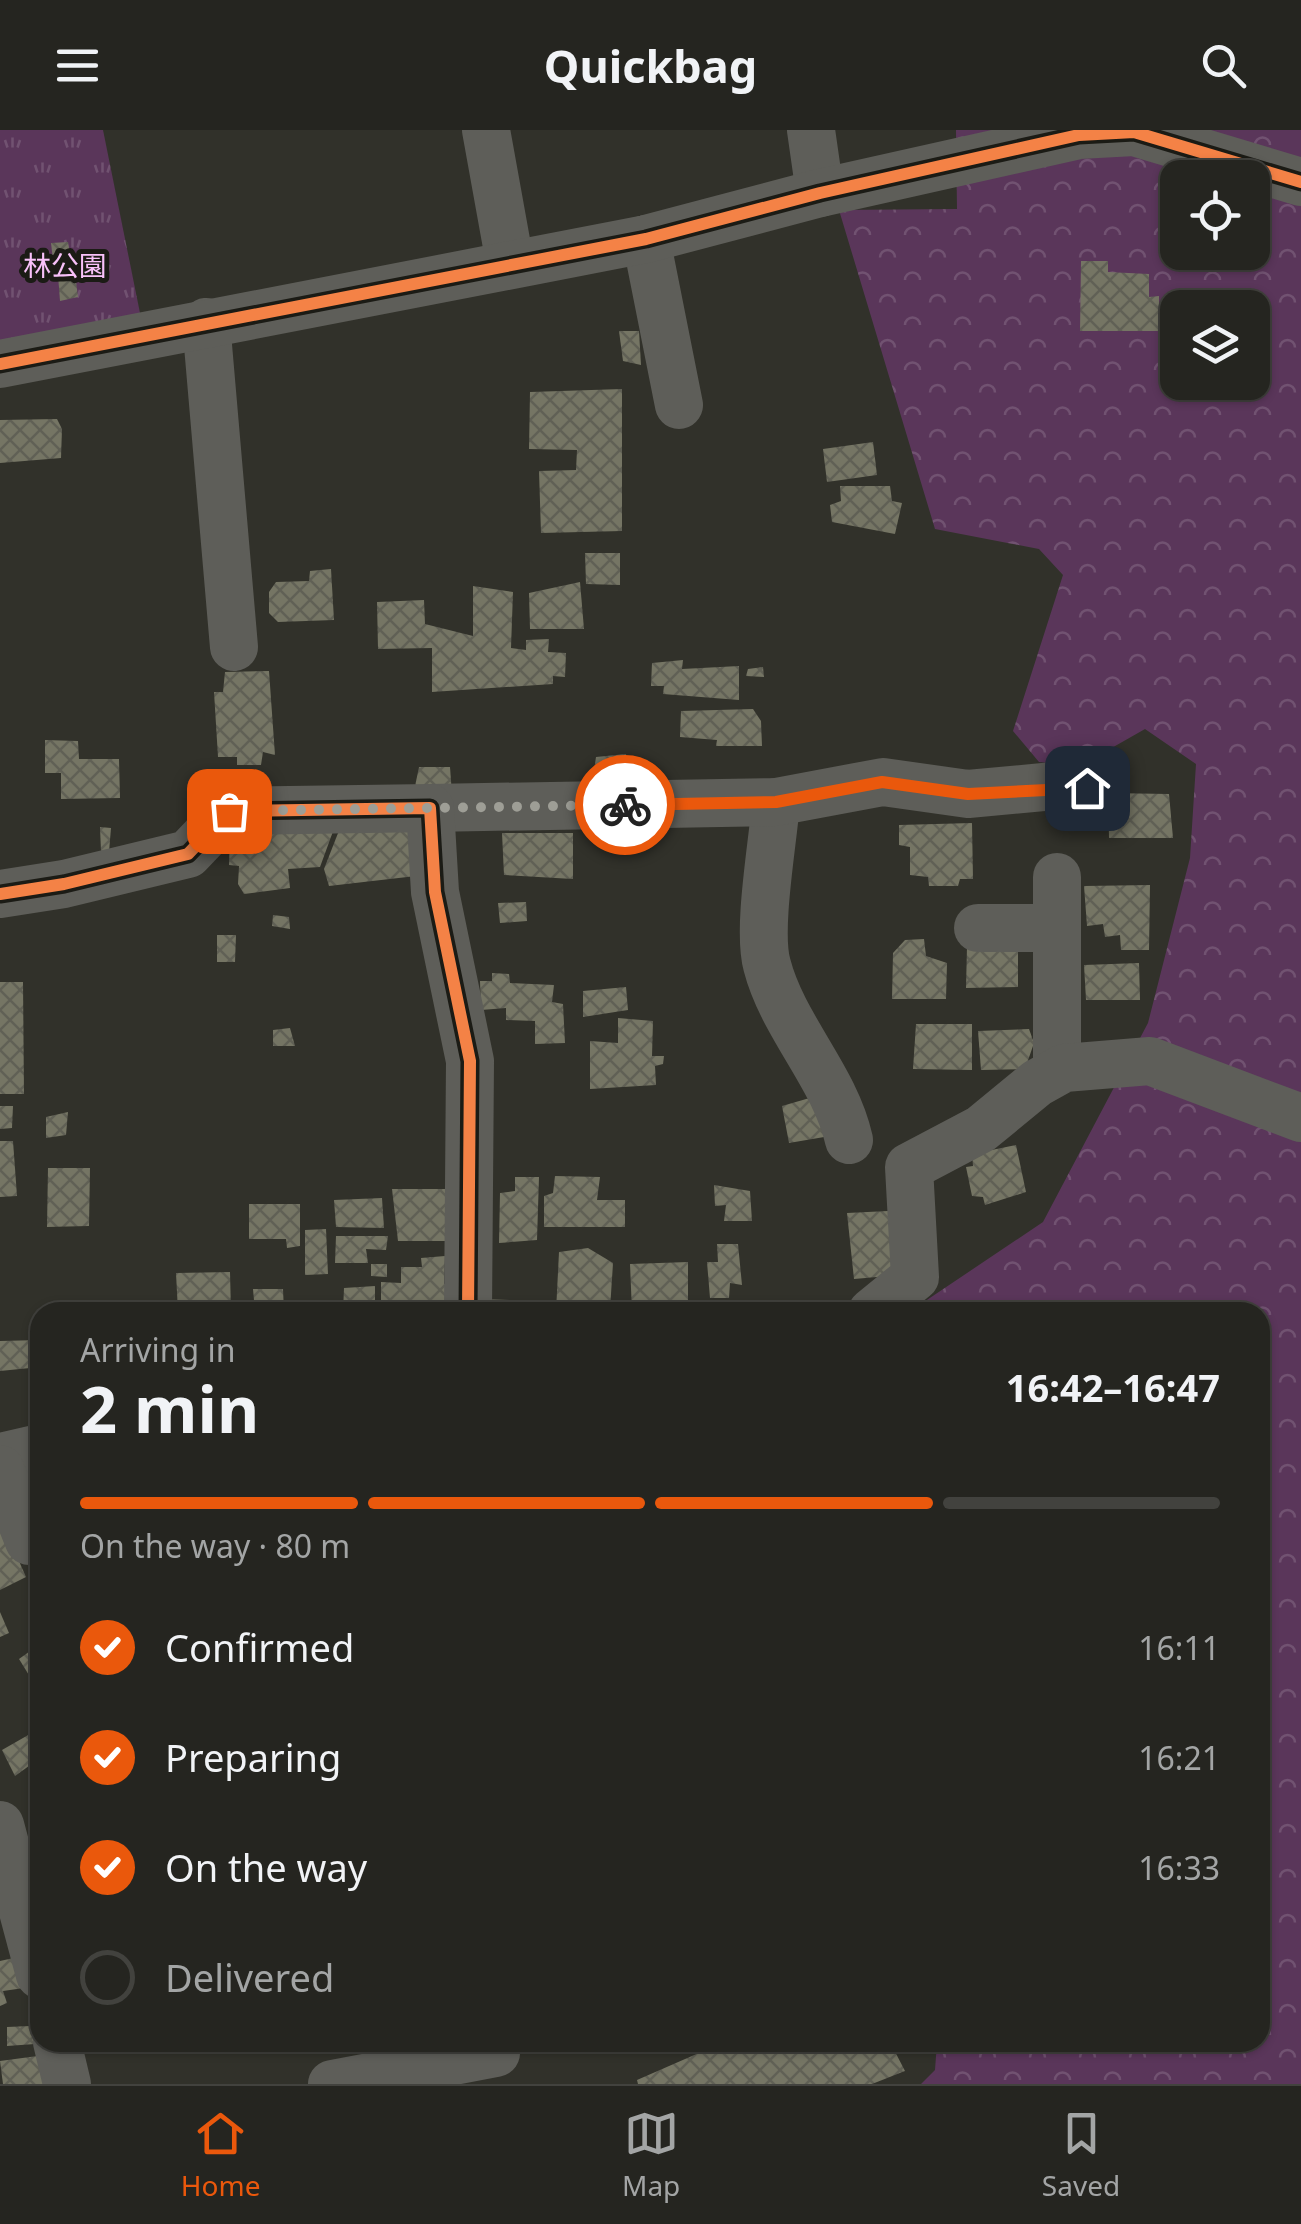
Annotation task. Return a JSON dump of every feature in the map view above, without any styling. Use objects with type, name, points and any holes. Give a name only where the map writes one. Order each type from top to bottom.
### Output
[{"type":"street","points":[[486,130],[510,263]]},
{"type":"street","points":[[811,130],[820,193]]},
{"type":"street","points":[[0,364],[510,263],[646,240],[820,193],[1079,135],[1134,132],[1301,182]]},
{"type":"street","points":[[646,240],[679,406]]},
{"type":"street","points":[[206,322],[234,647]]},
{"type":"street","points":[[0,894],[64,884],[188,854],[229,811],[776,802],[882,782],[968,794],[1087,788]]},
{"type":"street","points":[[776,802],[766,964],[780,999],[844,1117],[849,1140]]},
{"type":"street","points":[[430,808],[435,892],[470,1061],[468,1302]]},
{"type":"street","points":[[1056,1070],[1057,877]]},
{"type":"street","points":[[978,928],[1057,928]]},
{"type":"street","points":[[884,1302],[915,1276],[909,1166],[981,1130],[1056,1070],[1150,1061],[1301,1118]]},
{"type":"street","points":[[0,1457],[30,1450]]},
{"type":"street","points":[[0,1469],[29,1541]]},
{"type":"street","points":[[0,1825],[30,1938]]},
{"type":"street","points":[[60,2052],[68,2084]]},
{"type":"street","points":[[332,2084],[496,2054]]},
{"type":"green space","name":"林公園","points":[[0,130],[103,130],[141,318],[0,345]]},
{"type":"green space","points":[[956,130],[1301,130],[1301,2084],[921,2084],[935,2070],[936,2052],[1270,2052],[1270,1302],[924,1302],[1043,1222],[1148,1023],[1190,858],[1196,764],[1145,729],[1080,766],[1039,762],[1013,731],[1063,575],[1039,549],[935,529],[839,210],[957,209]]},
{"type":"building","points":[[68,242],[72,266],[54,268],[51,243]]},
{"type":"building","points":[[1081,261],[1108,261],[1108,272],[1149,274],[1149,297],[1159,296],[1159,331],[1080,331]]},
{"type":"building","points":[[75,273],[78,297],[60,301],[58,275]]},
{"type":"building","points":[[619,331],[639,331],[641,365],[623,361]]},
{"type":"building","points":[[622,389],[622,531],[541,533],[539,471],[576,470],[577,450],[529,449],[530,392]]},
{"type":"building","points":[[57,419],[62,429],[61,458],[0,463],[0,420]]},
{"type":"building","points":[[873,442],[877,475],[827,482],[823,449]]},
{"type":"building","points":[[840,486],[890,486],[892,501],[902,503],[895,534],[832,522],[830,505],[841,501]]},
{"type":"building","points":[[585,553],[620,553],[620,585],[586,584]]},
{"type":"building","points":[[331,569],[334,620],[278,622],[269,613],[269,592],[276,582],[309,581],[310,571]]},
{"type":"building","points":[[580,582],[584,629],[530,629],[529,593]]},
{"type":"building","points":[[473,586],[513,592],[511,648],[526,650],[526,640],[549,639],[548,652],[566,653],[565,677],[553,676],[553,684],[432,692],[432,648],[378,649],[377,602],[424,600],[425,624],[473,636]]},
{"type":"building","points":[[683,660],[682,669],[739,666],[739,700],[663,694],[664,686],[651,686],[652,663]]},
{"type":"building","points":[[763,667],[764,677],[746,676],[748,669]]},
{"type":"building","points":[[269,671],[275,755],[263,752],[261,765],[237,765],[237,757],[218,757],[214,692],[223,692],[225,672]]},
{"type":"building","points":[[753,709],[761,721],[762,746],[716,746],[717,740],[680,737],[681,711]]},
{"type":"building","points":[[45,740],[78,741],[79,759],[119,759],[120,798],[61,799],[61,773],[45,773]]},
{"type":"building","points":[[626,754],[627,782],[593,777],[596,757]]},
{"type":"building","points":[[419,767],[450,767],[452,794],[413,796]]},
{"type":"building","points":[[239,782],[260,782],[259,801],[238,802]]},
{"type":"building","points":[[1108,793],[1169,794],[1173,838],[1109,838]]},
{"type":"building","points":[[972,823],[973,879],[960,879],[958,886],[929,886],[928,877],[910,875],[910,847],[899,845],[899,825]]},
{"type":"building","points":[[335,826],[320,867],[288,869],[290,888],[244,894],[238,884],[239,866],[229,865],[230,828]]},
{"type":"building","points":[[100,827],[111,828],[109,852],[101,852]]},
{"type":"building","points":[[340,828],[413,829],[416,876],[329,886],[324,869]]},
{"type":"building","points":[[502,833],[573,833],[573,879],[504,875]]},
{"type":"building","points":[[1150,885],[1149,950],[1121,950],[1120,935],[1105,937],[1103,924],[1087,926],[1084,886]]},
{"type":"building","points":[[526,902],[527,921],[500,923],[498,903]]},
{"type":"building","points":[[273,915],[289,917],[290,929],[272,926]]},
{"type":"building","points":[[217,935],[236,935],[235,962],[217,962]]},
{"type":"building","points":[[924,939],[926,956],[947,963],[946,999],[892,999],[893,953],[905,940]]},
{"type":"building","points":[[967,947],[1018,948],[1018,987],[966,988]]},
{"type":"building","points":[[1139,963],[1140,1000],[1086,1000],[1084,965]]},
{"type":"building","points":[[492,973],[509,974],[510,983],[554,985],[552,1002],[563,1004],[565,1043],[535,1044],[535,1021],[506,1020],[506,1008],[481,1010],[480,981],[492,981]]},
{"type":"building","points":[[0,982],[23,982],[24,1094],[0,1094]]},
{"type":"building","points":[[626,987],[628,1010],[583,1017],[583,991]]},
{"type":"building","points":[[618,1018],[653,1021],[652,1056],[664,1056],[663,1064],[655,1066],[656,1085],[590,1089],[590,1041],[618,1043]]},
{"type":"building","points":[[916,1024],[972,1024],[972,1070],[913,1069]]},
{"type":"building","points":[[290,1028],[295,1046],[273,1046],[273,1030]]},
{"type":"building","points":[[1029,1029],[1034,1043],[1025,1069],[981,1070],[978,1031]]},
{"type":"building","points":[[820,1095],[830,1136],[789,1143],[782,1106]]},
{"type":"building","points":[[0,1106],[13,1106],[12,1128],[0,1129]]},
{"type":"building","points":[[68,1112],[66,1135],[46,1138],[46,1117]]},
{"type":"building","points":[[0,1141],[13,1141],[17,1196],[0,1197]]},
{"type":"building","points":[[1016,1145],[1026,1192],[985,1205],[983,1197],[972,1196],[966,1167],[973,1166],[972,1154]]},
{"type":"building","points":[[48,1168],[90,1168],[89,1226],[47,1227]]},
{"type":"building","points":[[555,1176],[600,1177],[597,1200],[625,1200],[625,1227],[544,1227],[544,1196],[553,1193]]},
{"type":"building","points":[[515,1177],[539,1177],[537,1240],[499,1243],[500,1193],[515,1191]]},
{"type":"building","points":[[714,1185],[750,1191],[752,1221],[724,1221],[726,1205],[715,1206]]},
{"type":"building","points":[[392,1189],[455,1189],[455,1241],[398,1241]]},
{"type":"building","points":[[382,1198],[384,1228],[336,1227],[334,1200]]},
{"type":"building","points":[[249,1204],[300,1204],[300,1246],[287,1248],[286,1239],[249,1239]]},
{"type":"building","points":[[888,1211],[900,1275],[854,1279],[847,1213]]},
{"type":"building","points":[[326,1229],[328,1274],[305,1275],[305,1230]]},
{"type":"building","points":[[336,1236],[388,1236],[386,1250],[366,1249],[368,1263],[335,1263]]},
{"type":"building","points":[[717,1244],[738,1244],[742,1285],[730,1283],[729,1298],[710,1298],[707,1262],[718,1262]]},
{"type":"building","points":[[588,1248],[613,1263],[611,1302],[556,1302],[559,1252]]},
{"type":"building","points":[[445,1256],[444,1284],[452,1282],[453,1302],[381,1302],[381,1282],[401,1283],[401,1267],[422,1267],[421,1258]]},
{"type":"building","points":[[688,1262],[688,1302],[632,1302],[630,1264]]},
{"type":"building","points":[[371,1264],[387,1264],[387,1277],[371,1276]]},
{"type":"building","points":[[230,1272],[231,1302],[177,1302],[176,1273]]},
{"type":"building","points":[[375,1286],[375,1302],[343,1302],[344,1288]]},
{"type":"building","points":[[253,1289],[283,1289],[284,1302],[254,1302]]},
{"type":"building","points":[[478,1299],[535,1301],[535,1302]]},
{"type":"building","points":[[30,1340],[30,1368],[0,1371],[0,1341]]},
{"type":"building","points":[[0,1518],[26,1577],[0,1590]]},
{"type":"building","points":[[0,1612],[9,1633],[0,1637]]},
{"type":"building","points":[[30,1651],[30,1677],[19,1659]]},
{"type":"building","points":[[30,1734],[30,1765],[15,1776],[2,1750]]},
{"type":"building","points":[[18,1957],[24,1988],[3,1991],[7,2003],[0,2006],[0,1961]]},
{"type":"building","points":[[30,2026],[30,2044],[7,2046],[7,2027]]},
{"type":"building","points":[[701,2052],[895,2052],[905,2071],[872,2084],[638,2084],[637,2080]]},
{"type":"building","points":[[45,2055],[52,2084],[3,2084],[0,2061]]},
{"type":"cycle path","points":[[0,364],[646,239],[820,193],[1079,135],[1134,132],[1301,182]]},
{"type":"cycle path","points":[[0,894],[64,884],[188,854],[229,811],[430,808],[435,892],[470,1061],[468,1302]]},
{"type":"way so far","points":[[229,811],[625,805]]},
{"type":"route","points":[[625,805],[776,802],[882,782],[968,794],[1054,786],[1087,788]]}]
